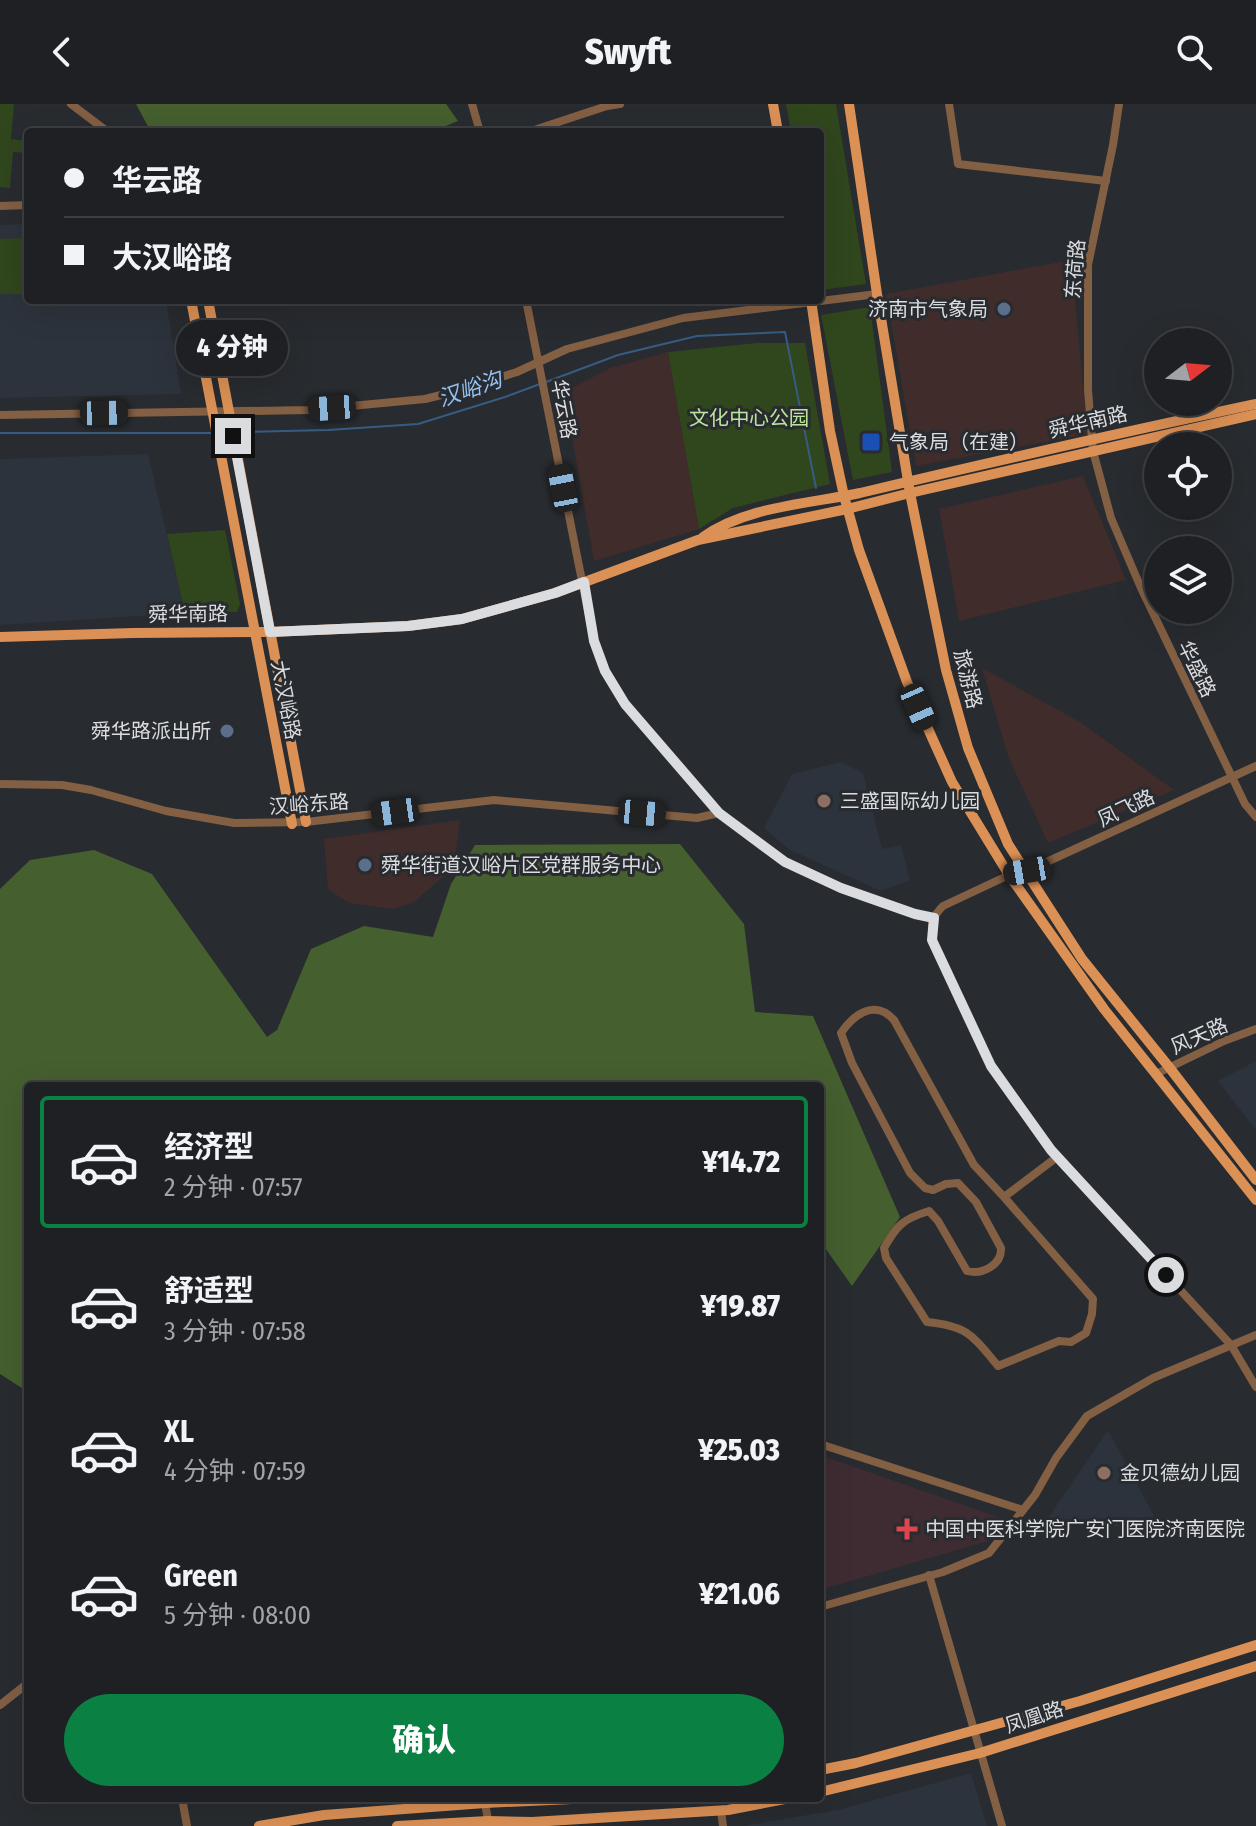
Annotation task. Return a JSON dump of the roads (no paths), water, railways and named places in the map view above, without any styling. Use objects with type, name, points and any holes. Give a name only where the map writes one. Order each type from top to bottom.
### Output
[{"type":"main road","points":[[773,104],[777,128]]},
{"type":"main road","name":"旅游路","points":[[849,104],[909,487],[946,670],[968,748],[1008,844],[1082,959],[1256,1180]]},
{"type":"main road","name":"大汉峪路","points":[[192,304],[292,824]]},
{"type":"main road","name":"大汉峪路","points":[[209,304],[306,822]]},
{"type":"main road","points":[[811,304],[830,431],[859,550],[907,682],[952,782],[1009,875],[1104,1009],[1256,1200]]},
{"type":"main road","name":"舜华南路","points":[[698,540],[720,525],[757,514],[844,496],[909,487],[1256,404]]},
{"type":"main road","name":"舜华南路","points":[[1092,445],[1256,414]]},
{"type":"main road","name":"舜华南路","points":[[0,637],[270,632],[408,626],[462,619],[555,593],[698,540],[847,509],[909,487]]},
{"type":"main road","name":"凤凰路","points":[[824,1769],[1080,1701],[1256,1645]]},
{"type":"main road","name":"凤凰路","points":[[824,1791],[980,1753],[1256,1666]]},
{"type":"main road","points":[[259,1826],[324,1815],[473,1802]]},
{"type":"main road","points":[[397,1826],[721,1811],[769,1802]]},
{"type":"street","points":[[71,104],[103,128]]},
{"type":"street","points":[[472,104],[479,128]]},
{"type":"street","points":[[540,128],[620,104]]},
{"type":"street","points":[[949,104],[958,164],[1106,181]]},
{"type":"street","name":"东荷路","points":[[1092,445],[1088,390],[1088,265],[1119,104]]},
{"type":"street","points":[[0,206],[24,205]]},
{"type":"street","points":[[824,300],[877,294]]},
{"type":"street","name":"华云路","points":[[527,304],[594,641],[605,671],[625,704],[719,813],[785,862],[841,888],[934,918]]},
{"type":"street","points":[[0,415],[309,410],[425,399],[517,372],[567,349],[683,318],[788,304]]},
{"type":"street","name":"华盛路","points":[[1092,445],[1111,518],[1136,577],[1245,804],[1256,817]]},
{"type":"street","name":"凤飞路","points":[[1009,875],[1027,871],[1256,766]]},
{"type":"street","name":"汉峪东路","points":[[0,784],[62,785],[166,811],[234,823],[292,824],[494,800],[697,818],[719,813]]},
{"type":"street","points":[[1009,875],[943,906],[934,918],[932,940],[991,1066],[1057,1157],[1231,1345],[1256,1387]]},
{"type":"street","points":[[877,1009],[894,1020],[974,1165],[1004,1197],[1093,1299],[1086,1333],[1071,1342],[1059,1341],[998,1366],[969,1333],[927,1322],[886,1258],[884,1248],[905,1219],[929,1211],[967,1271],[975,1273],[997,1264],[1001,1248],[976,1202],[958,1183],[933,1190],[925,1188],[910,1173],[852,1063],[841,1033],[849,1021],[877,1009]]},
{"type":"street","name":"风天路","points":[[1156,1074],[1256,1029]]},
{"type":"street","points":[[1004,1197],[1057,1157]]},
{"type":"street","points":[[824,1606],[929,1575],[989,1553],[1035,1495],[1056,1458],[1087,1416],[1153,1378],[1256,1335]]},
{"type":"street","points":[[824,1445],[1023,1510]]},
{"type":"street","points":[[929,1575],[1002,1826]]},
{"type":"street","points":[[0,1705],[24,1686]]},
{"type":"street","points":[[183,1802],[187,1826]]},
{"type":"street","points":[[484,1802],[489,1823]]},
{"type":"street","points":[[721,1811],[723,1826]]},
{"type":"waterway","name":"汉峪沟","points":[[546,382],[618,355],[697,336],[785,332],[816,488]]},
{"type":"waterway","name":"汉峪沟","points":[[237,432],[418,424],[540,384]]},
{"type":"waterway","name":"汉峪沟","points":[[0,433],[211,433]]},
{"type":"place","name":"济南市气象局","points":[[1004,309]]},
{"type":"place","name":"气象局（在建）","points":[[871,442]]},
{"type":"place","name":"舜华路派出所","points":[[227,731]]},
{"type":"place","name":"三盛国际幼儿园","points":[[824,801]]},
{"type":"place","name":"舜华街道汉峪片区党群服务中心","points":[[365,865]]},
{"type":"place","name":"金贝德幼儿园","points":[[1104,1473]]},
{"type":"place","name":"中国中医科学院广安门医院济南医院","points":[[907,1529]]},
{"type":"park label","name":"文化中心公园","points":[[749,418]]}]
